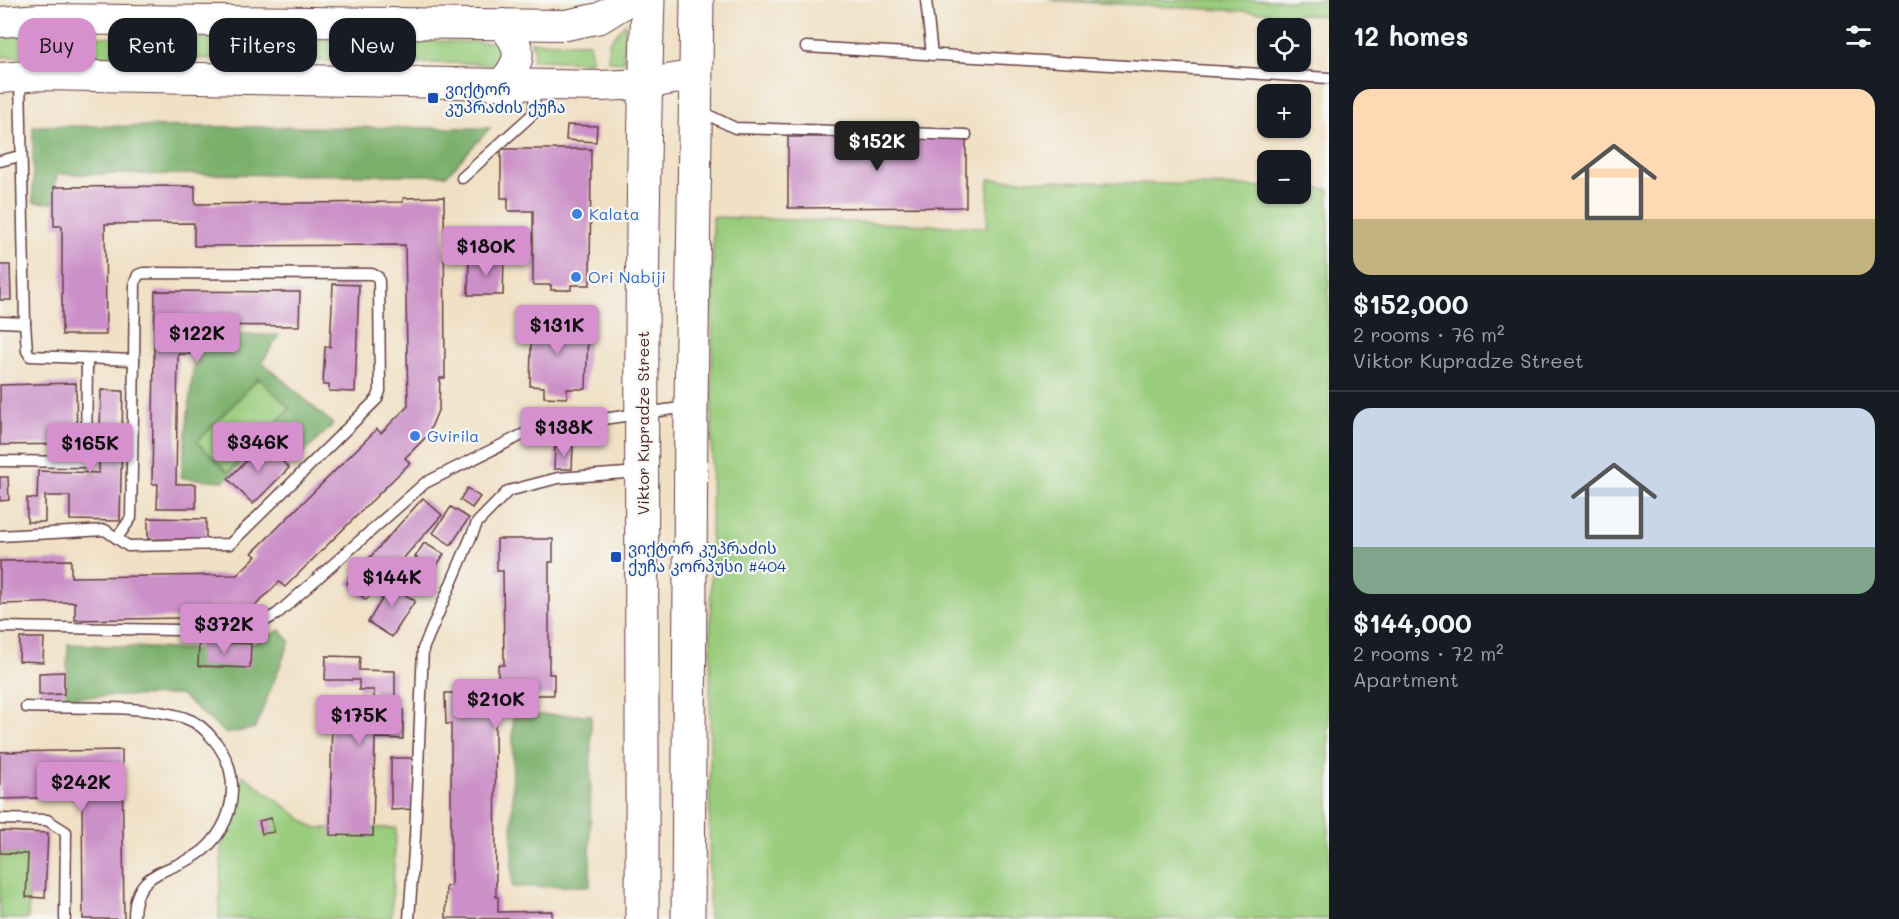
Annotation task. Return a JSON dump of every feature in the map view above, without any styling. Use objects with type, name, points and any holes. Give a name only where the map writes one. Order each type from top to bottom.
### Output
[{"type":"main road","points":[[0,22],[206,17],[502,24],[583,22],[600,18],[629,0]]},
{"type":"main road","name":"Viktor Kupradze Street","points":[[642,919],[642,472],[645,84],[648,0]]},
{"type":"main road","points":[[688,919],[691,406],[697,0]]},
{"type":"main road","points":[[501,85],[515,69],[518,57],[513,36],[502,24]]},
{"type":"main road","points":[[10,77],[51,75],[535,85],[645,84],[695,75]]},
{"type":"lane","points":[[926,0],[932,55]]},
{"type":"lane","points":[[806,47],[1329,78]]},
{"type":"lane","points":[[10,77],[20,156],[25,323],[30,356],[134,360]]},
{"type":"lane","points":[[462,178],[534,113],[535,85]]},
{"type":"lane","points":[[694,108],[735,128],[966,135]]},
{"type":"lane","points":[[0,160],[20,156]]},
{"type":"lane","points":[[0,536],[105,530],[128,546],[225,546],[243,533],[379,395],[378,277],[372,274],[143,273],[138,275],[135,282],[131,518],[117,538]]},
{"type":"lane","points":[[0,322],[25,323]]},
{"type":"lane","points":[[0,461],[86,462],[87,359]]},
{"type":"lane","points":[[0,627],[236,631],[261,623],[278,614],[425,483],[536,428],[571,420],[691,406]]},
{"type":"lane","points":[[409,919],[423,649],[477,523],[508,491],[558,478],[642,472]]},
{"type":"lane","points":[[26,707],[158,711],[187,718],[209,734],[230,763],[234,792],[228,816],[211,843],[190,859],[158,872],[143,882],[134,901],[134,919]]},
{"type":"lane","points":[[0,819],[47,820],[66,832],[65,919]]},
{"type":"green space","points":[[1049,0],[1329,0],[1329,16]]},
{"type":"green space","points":[[625,24],[624,62],[608,61],[609,42]]},
{"type":"green space","points":[[0,36],[18,36],[18,57],[0,57]]},
{"type":"green space","points":[[96,36],[108,37],[108,57],[96,57]]},
{"type":"green space","points":[[197,38],[209,38],[209,59],[197,58]]},
{"type":"green space","points":[[317,40],[329,40],[329,61],[317,61]]},
{"type":"green space","points":[[416,41],[496,42],[500,50],[498,60],[490,64],[416,63]]},
{"type":"green space","points":[[530,42],[590,43],[591,62],[532,60],[535,49]]},
{"type":"green space","points":[[33,126],[490,128],[447,175],[57,174],[53,203],[33,202]]},
{"type":"green space","points":[[989,179],[1257,187],[1257,204],[1311,204],[1311,188],[1329,189],[1329,919],[709,919],[713,217],[987,227]]},
{"type":"green space","points":[[197,335],[279,335],[262,362],[333,424],[294,463],[265,438],[224,481],[181,478]],"holes":[[[258,378],[290,408],[228,472],[197,442]]]},
{"type":"green space","points":[[259,378],[290,408],[228,473],[197,442]]},
{"type":"green space","points":[[280,630],[290,641],[255,728],[226,734],[181,695],[66,697],[68,644],[237,652]]},
{"type":"green space","points":[[513,715],[591,715],[590,886],[512,887]]},
{"type":"green space","points":[[243,775],[314,828],[396,828],[391,919],[219,919],[222,841],[234,822]]},
{"type":"green space","points":[[0,853],[31,854],[28,919],[0,919]]},
{"type":"building","points":[[567,125],[597,126],[596,142],[566,140]]},
{"type":"building","points":[[788,137],[966,137],[966,207],[788,208]]},
{"type":"building","points":[[501,149],[591,149],[590,285],[571,285],[571,290],[551,290],[551,285],[533,285],[533,211],[508,211],[508,198],[501,198]]},
{"type":"building","points":[[195,186],[195,204],[403,202],[403,198],[444,197],[445,378],[440,378],[439,408],[428,435],[405,458],[410,463],[285,587],[279,582],[254,607],[232,617],[75,620],[75,602],[0,604],[0,561],[71,560],[71,577],[237,575],[256,556],[252,553],[377,429],[381,433],[408,406],[405,245],[194,246],[194,223],[105,224],[106,335],[62,335],[62,226],[54,226],[54,187]]},
{"type":"building","points":[[469,258],[504,259],[503,295],[468,295]]},
{"type":"building","points":[[0,265],[10,265],[11,300],[0,300]]},
{"type":"building","points":[[333,284],[359,285],[355,392],[329,391],[329,385],[323,385],[325,347],[330,347]]},
{"type":"building","points":[[155,291],[300,292],[299,326],[191,325],[190,354],[178,354],[176,484],[196,484],[196,508],[157,508],[158,484],[152,484]]},
{"type":"building","points":[[532,311],[560,312],[560,328],[588,329],[586,389],[567,389],[567,398],[544,397],[544,387],[530,386]]},
{"type":"building","points":[[76,383],[77,444],[0,445],[0,385]]},
{"type":"building","points":[[101,390],[123,391],[120,521],[70,520],[70,496],[45,496],[45,522],[27,522],[27,498],[37,499],[38,471],[99,473]]},
{"type":"building","points":[[264,443],[289,468],[253,504],[228,479]]},
{"type":"building","points":[[555,447],[573,447],[572,469],[554,469]]},
{"type":"building","points":[[0,477],[8,477],[9,500],[0,501]]},
{"type":"building","points":[[467,488],[480,497],[472,508],[460,500]]},
{"type":"building","points":[[423,498],[442,515],[366,600],[347,583]]},
{"type":"building","points":[[451,507],[469,518],[451,545],[433,533]]},
{"type":"building","points":[[148,518],[206,519],[206,540],[148,539]]},
{"type":"building","points":[[497,539],[553,539],[553,562],[549,562],[549,674],[554,674],[554,695],[502,695],[502,715],[495,715],[498,912],[552,911],[552,919],[446,918],[446,886],[451,886],[451,724],[446,724],[445,693],[498,693],[498,665],[504,665],[503,571],[497,571]]},
{"type":"building","points":[[424,543],[444,554],[435,569],[415,557]]},
{"type":"building","points":[[396,576],[408,583],[402,593],[415,601],[392,637],[368,622]]},
{"type":"building","points":[[20,638],[44,638],[43,662],[19,661]]},
{"type":"building","points":[[199,642],[251,644],[250,668],[198,666]]},
{"type":"building","points":[[326,656],[360,657],[359,670],[395,671],[395,710],[403,710],[403,739],[375,738],[373,836],[330,835],[332,709],[374,710],[374,690],[359,690],[359,680],[325,680]]},
{"type":"building","points":[[64,672],[64,694],[39,695],[39,673]]},
{"type":"building","points":[[122,750],[124,919],[83,919],[82,797],[0,799],[0,752]]},
{"type":"building","points":[[391,758],[413,758],[413,809],[391,810]]},
{"type":"building","points":[[271,818],[274,832],[262,834],[259,821]]},
{"type":"building","points":[[0,831],[48,833],[45,898],[26,897],[28,854],[0,853]]},
{"type":"place","name":"ვიქტორ კუპრაძის ქუჩა","points":[[433,98]]},
{"type":"place","name":"Kalata","points":[[577,214]]},
{"type":"place","name":"Ori Nabiji","points":[[576,277]]},
{"type":"place","name":"Gvirila","points":[[415,436]]},
{"type":"place","name":"ვიქტორ კუპრაძის ქუჩა კორპუსი #404","points":[[616,557]]}]
